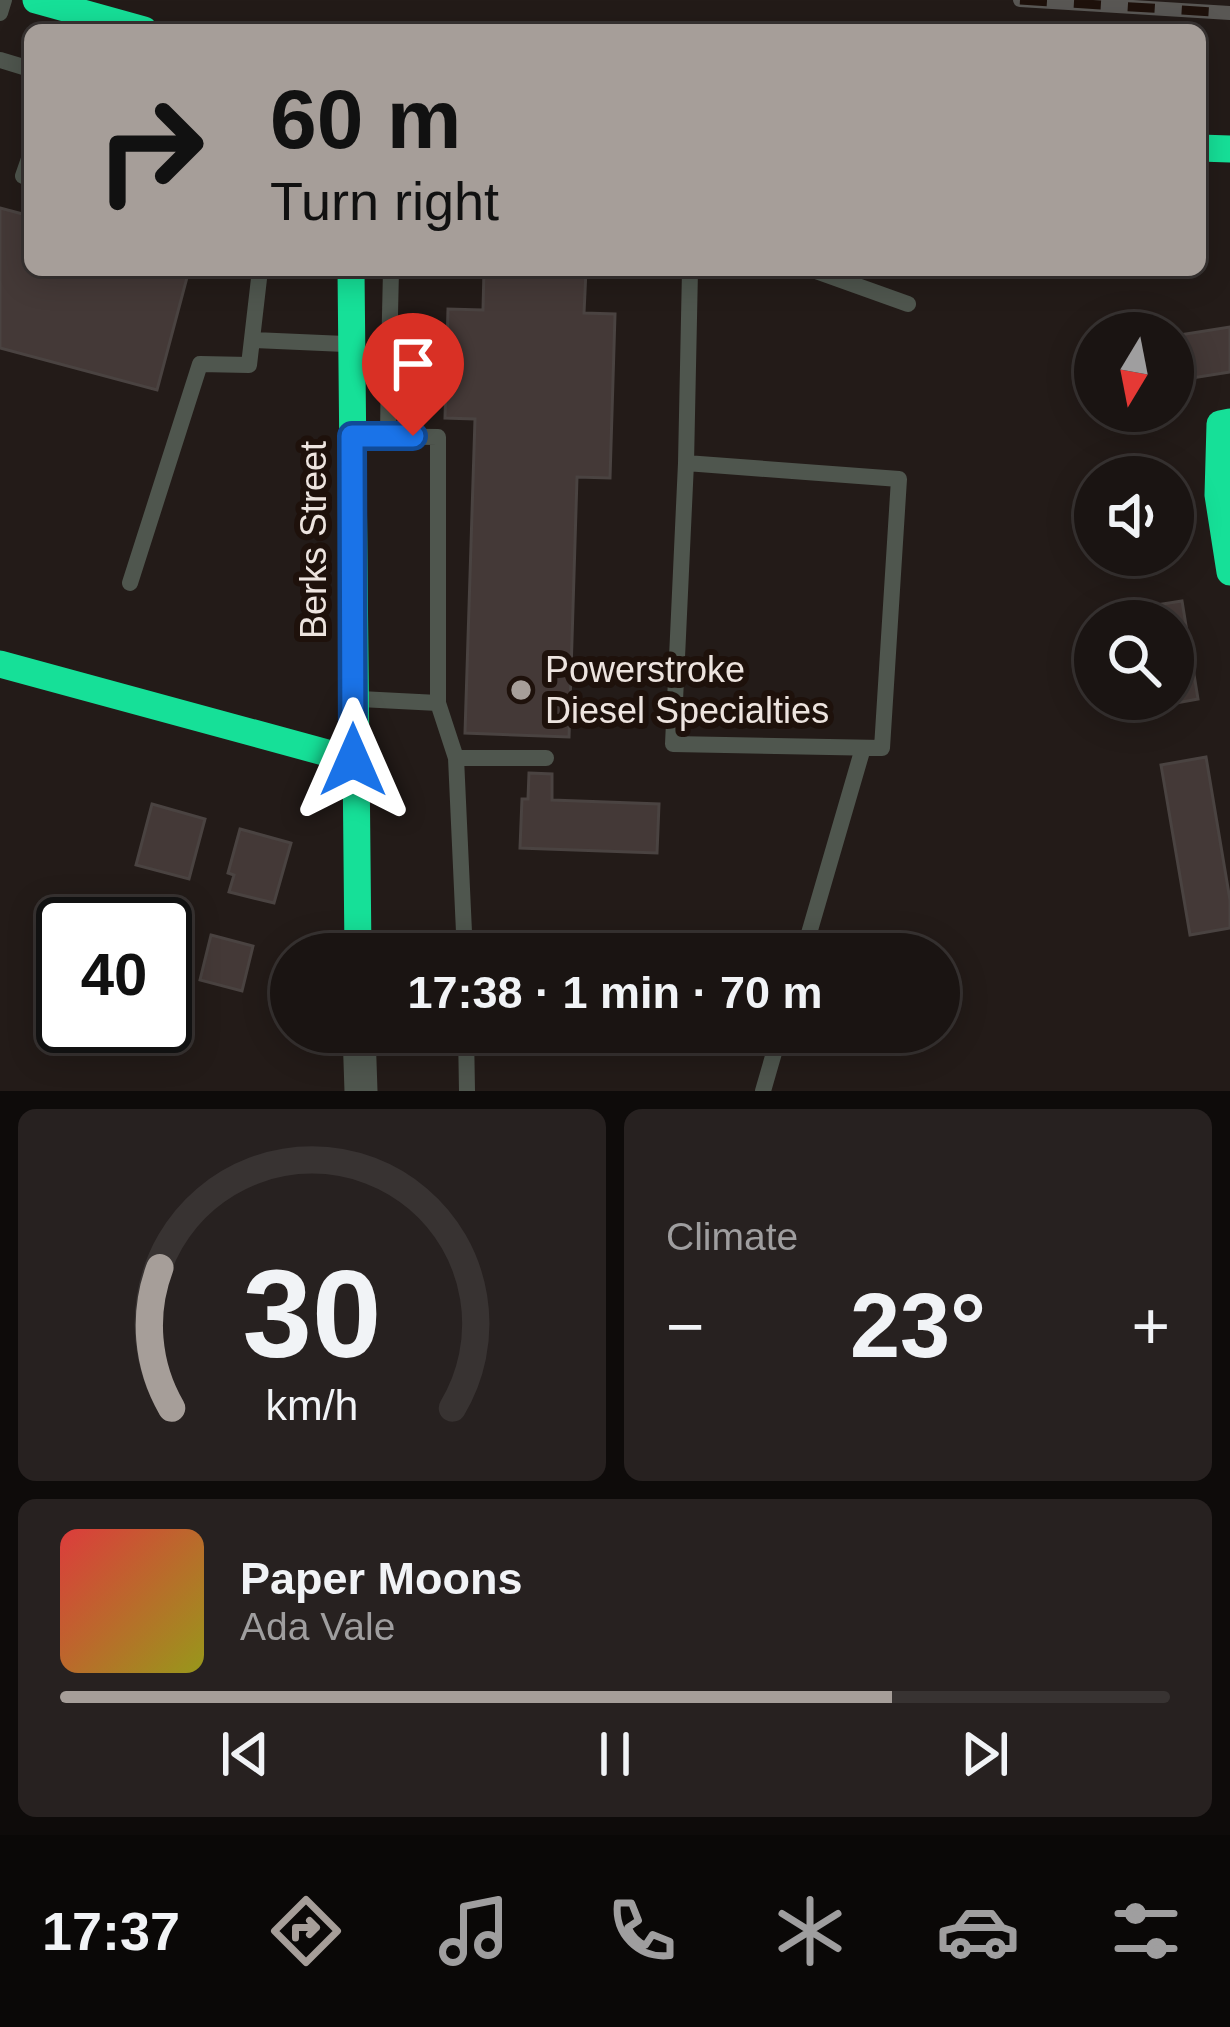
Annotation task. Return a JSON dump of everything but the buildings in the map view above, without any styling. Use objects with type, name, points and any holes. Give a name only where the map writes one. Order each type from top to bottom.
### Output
[{"type":"street","points":[[36,0],[77,21]]},
{"type":"street","name":"Berks Street","points":[[352,276],[357,933]]},
{"type":"street","points":[[1225,423],[1218,495],[1230,572]]},
{"type":"street","points":[[0,664],[353,760]]},
{"type":"street","points":[[360,1053],[361,1091]]},
{"type":"lane","points":[[0,13],[4,0]]},
{"type":"lane","points":[[130,583],[200,364],[249,365],[259,276]]},
{"type":"lane","points":[[388,435],[391,276]]},
{"type":"lane","points":[[686,463],[899,479],[882,748],[673,744],[690,276]]},
{"type":"lane","points":[[830,276],[908,304]]},
{"type":"lane","points":[[252,340],[389,359]]},
{"type":"lane","points":[[352,436],[438,436],[438,703],[456,758],[464,933]]},
{"type":"lane","points":[[353,699],[438,703]]},
{"type":"lane","points":[[809,933],[863,748]]},
{"type":"lane","points":[[456,758],[546,758]]},
{"type":"lane","points":[[466,1053],[467,1091]]},
{"type":"lane","points":[[763,1091],[774,1053]]},
{"type":"railway","points":[[1020,0],[1230,13]]},
{"type":"traffic: fast","points":[[36,0],[122,24]]},
{"type":"traffic: fast","points":[[1206,148],[1230,149]]},
{"type":"traffic: fast","points":[[351,276],[358,933]]},
{"type":"traffic: fast","points":[[1230,422],[1220,424],[1218,495],[1230,572]]},
{"type":"traffic: fast","points":[[0,664],[353,760]]},
{"type":"place","name":"Powerstroke Diesel Specialties","points":[[521,690]]},
{"type":"route","points":[[353,760],[352,436],[413,436]]}]
